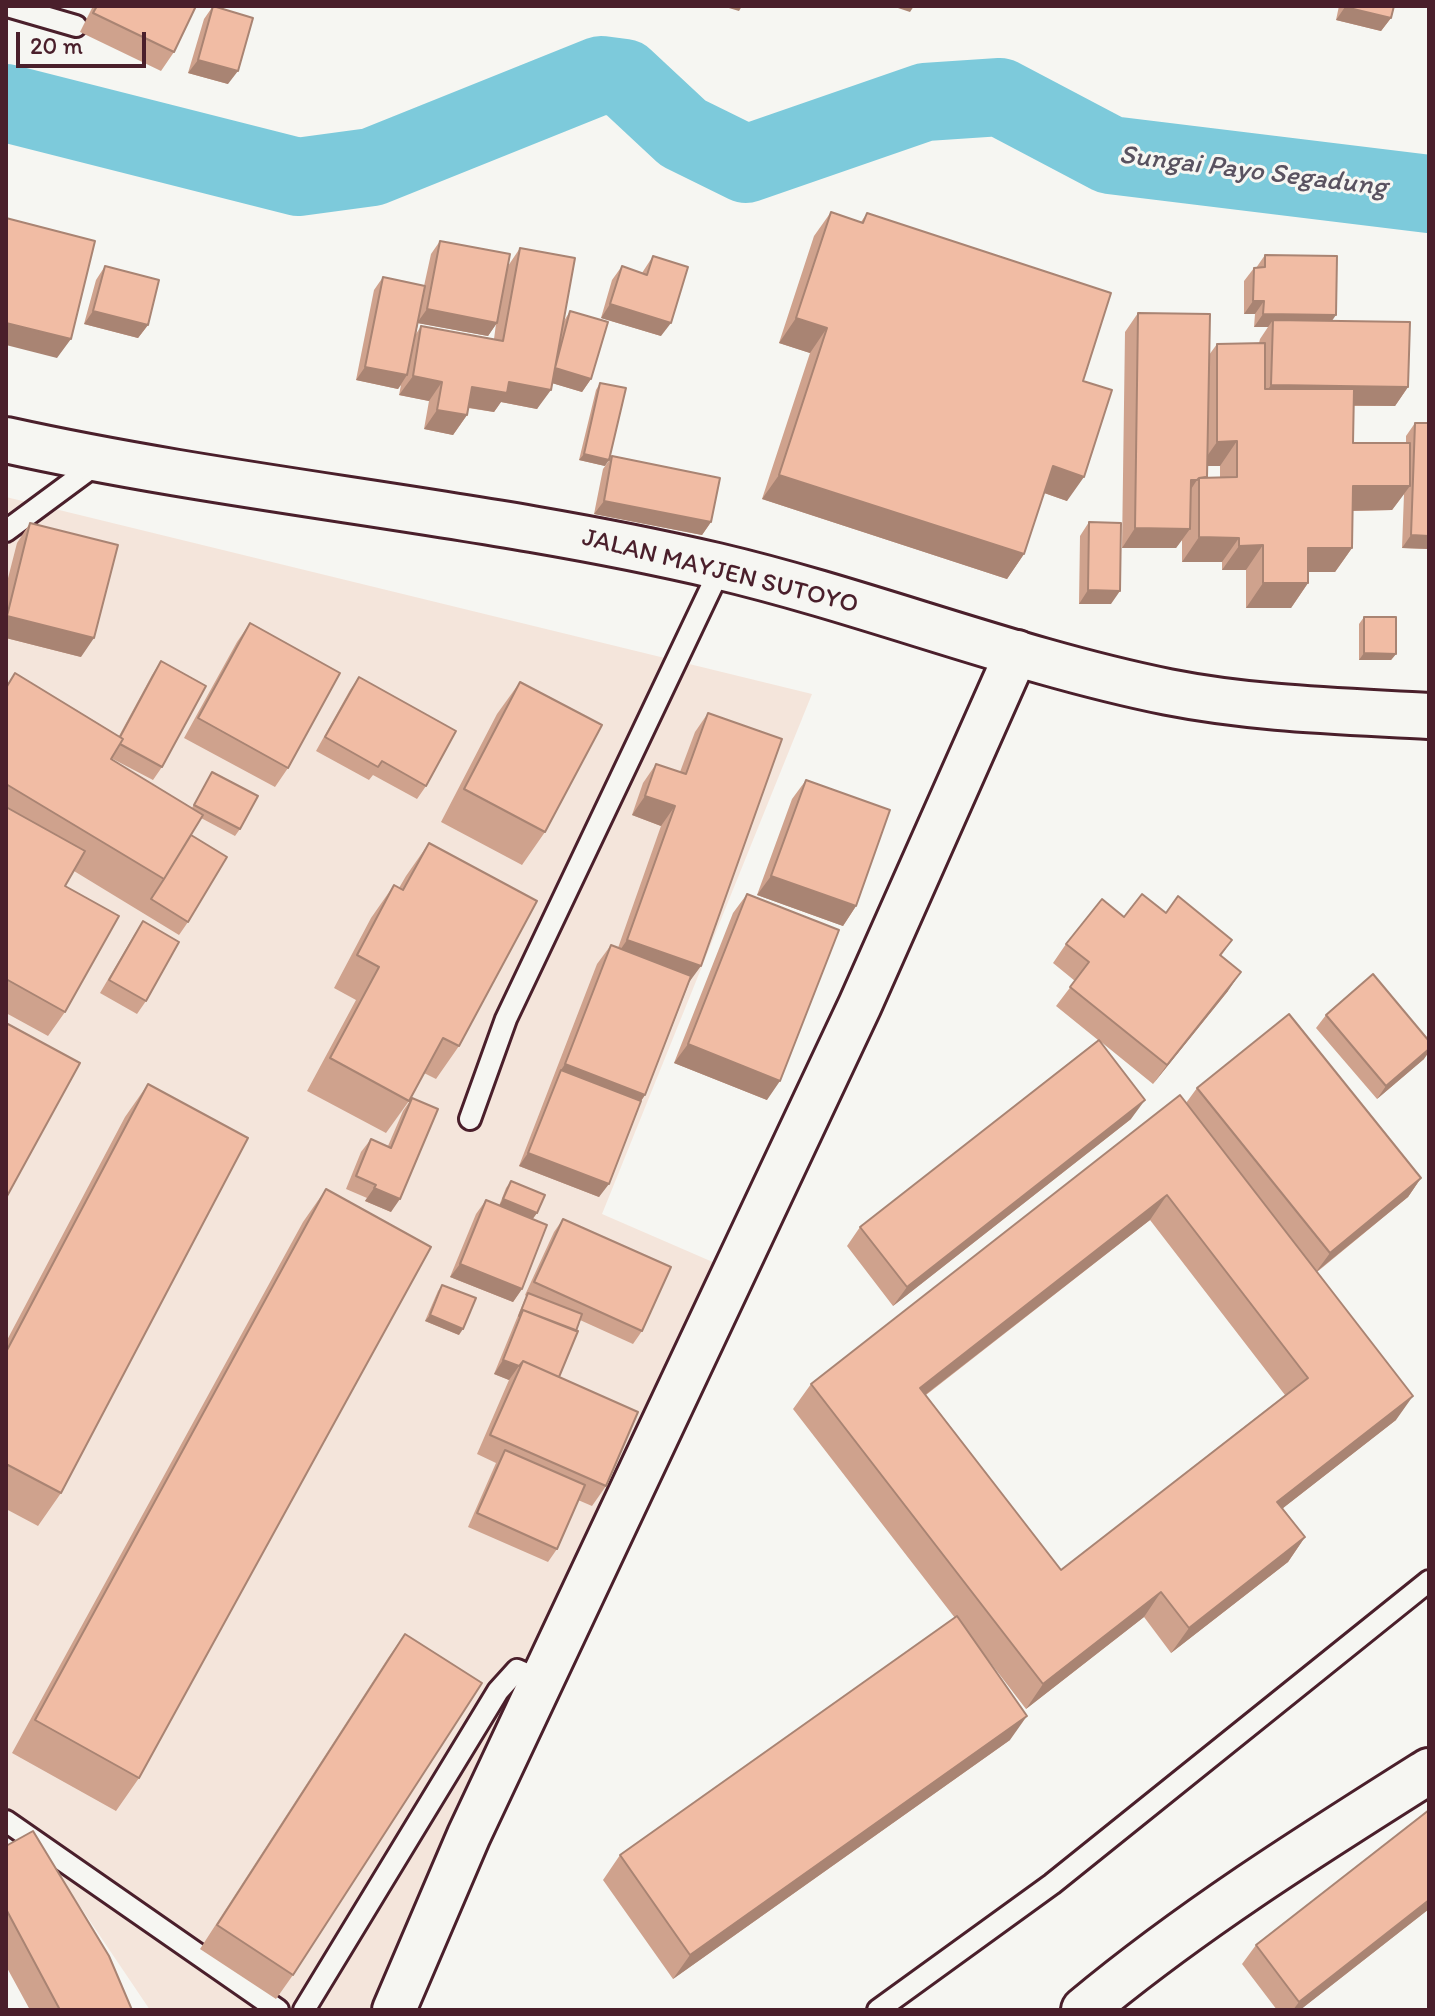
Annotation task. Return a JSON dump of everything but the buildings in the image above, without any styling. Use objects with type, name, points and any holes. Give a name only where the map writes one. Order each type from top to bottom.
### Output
[{"type":"street","name":"JALAN MAYJEN SUTOYO","points":[[6,440],[102,461],[558,532],[721,567],[1164,691],[1247,706],[1429,716]]},
{"type":"street","points":[[394,2010],[469,1835],[860,1005],[1017,652]]},
{"type":"street","points":[[1084,2010],[1133,1969],[1264,1874],[1429,1771]]},
{"type":"lane","points":[[7,6],[76,26]]},
{"type":"lane","points":[[6,531],[102,461]]},
{"type":"lane","points":[[470,1119],[506,1019],[721,567]]},
{"type":"lane","points":[[878,2010],[1052,1884],[1429,1581]]},
{"type":"lane","points":[[304,2010],[498,1691],[517,1670],[542,1681]]},
{"type":"lane","points":[[6,1821],[278,2010]]},
{"type":"shaded area","points":[[6,497],[812,694],[602,1214],[715,1263],[375,2010],[150,2010],[17,1813],[6,1816]]},
{"type":"waterway","name":"Sungai Payo Segadung","points":[[6,103],[298,177],[372,167],[601,75],[624,78],[683,133],[746,164],[925,102],[1000,97],[1110,155],[1429,194]]}]
